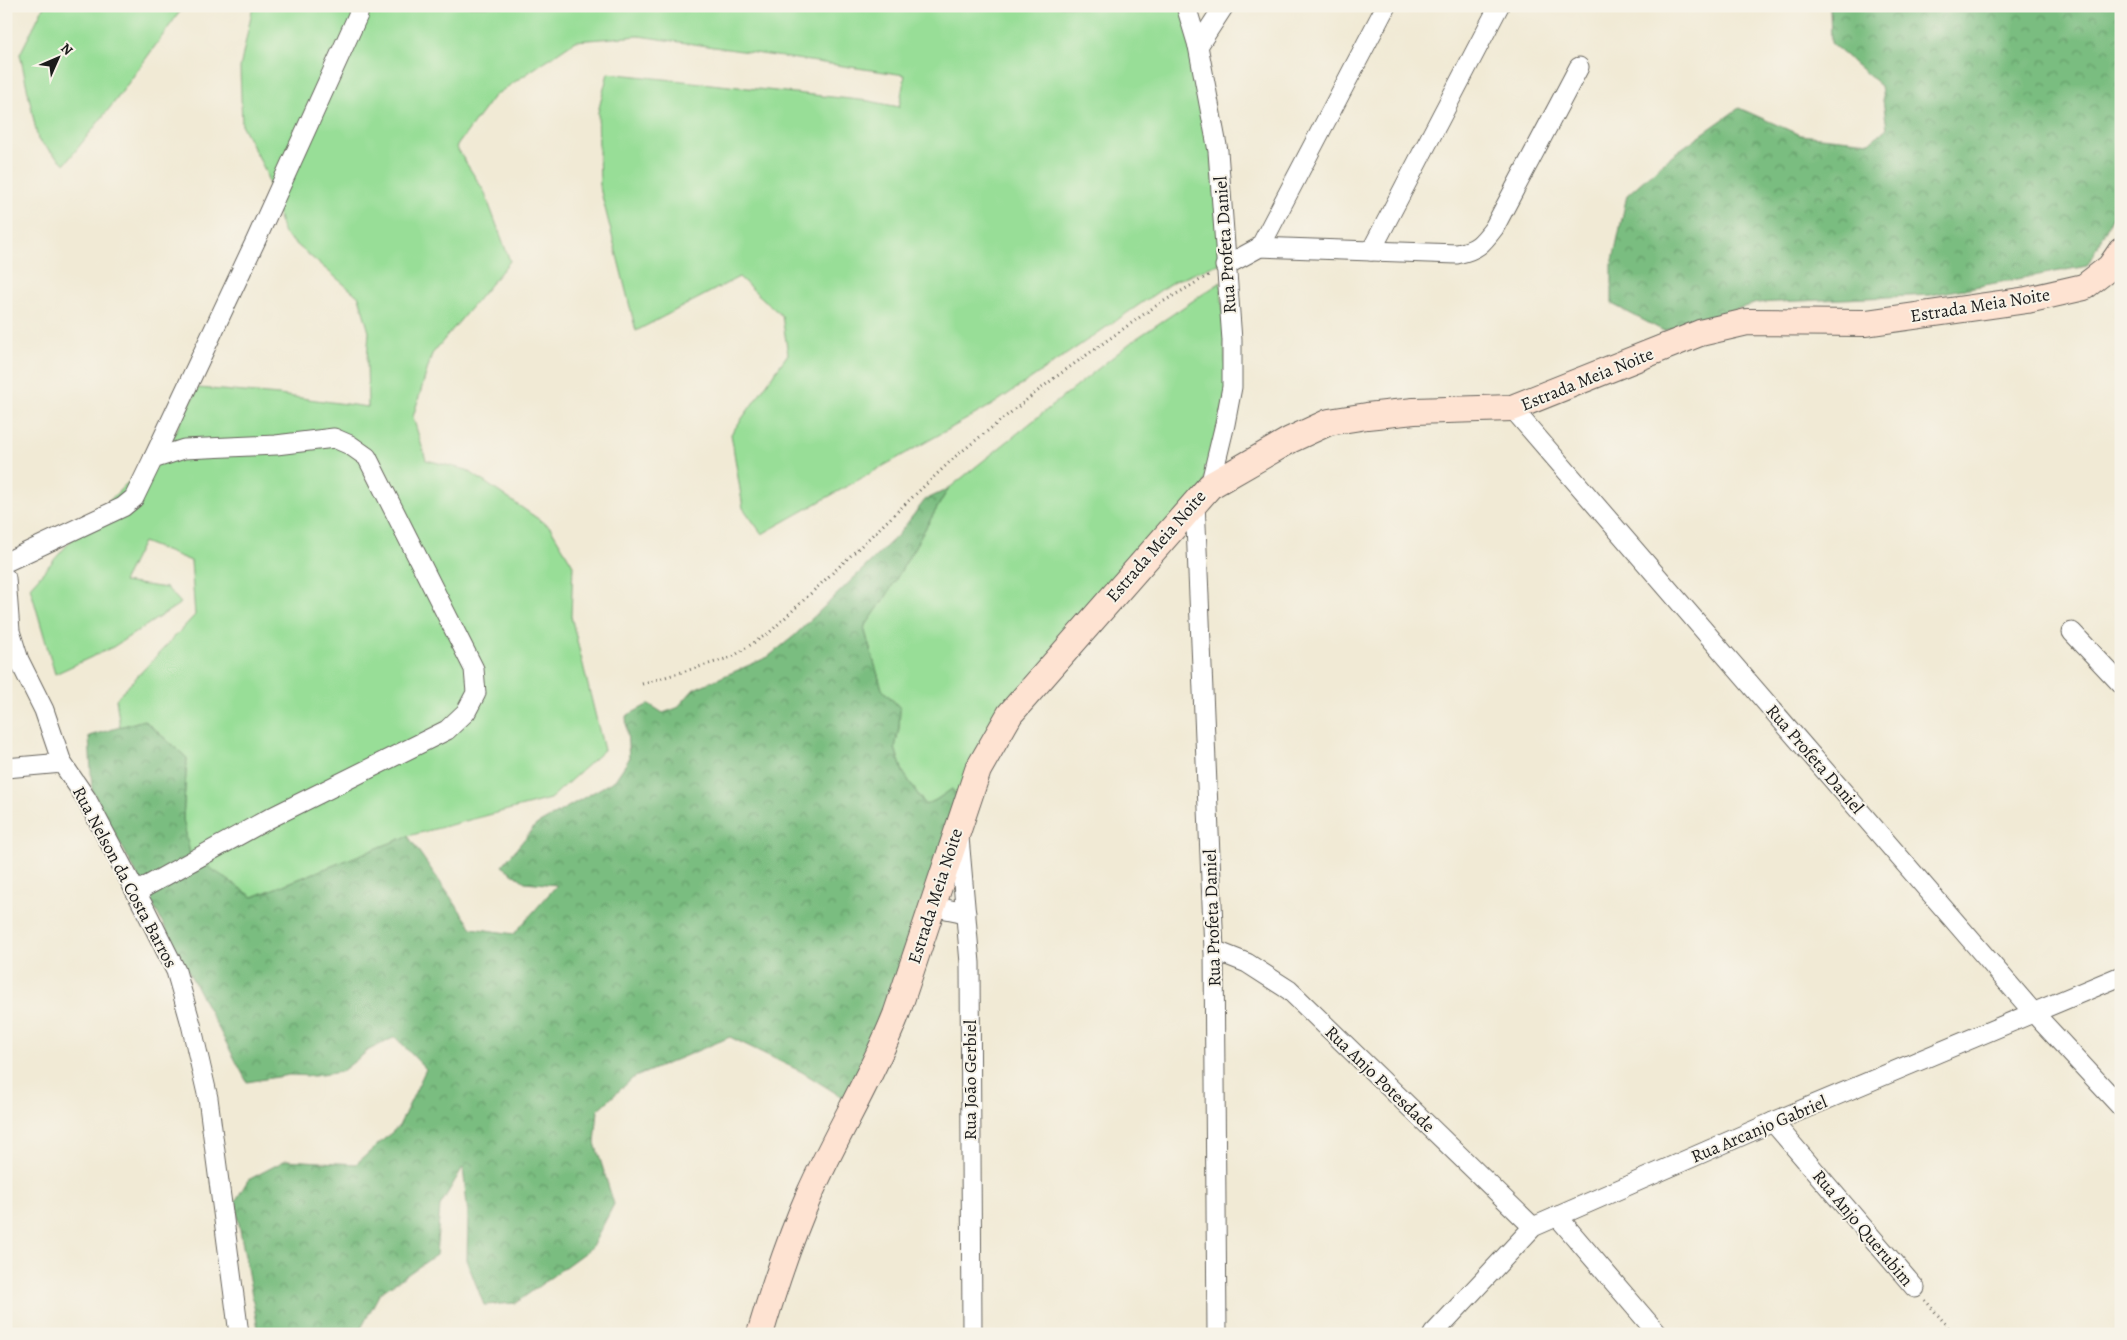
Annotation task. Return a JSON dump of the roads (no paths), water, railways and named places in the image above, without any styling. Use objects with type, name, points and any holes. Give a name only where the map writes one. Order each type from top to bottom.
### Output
[{"type":"street","name":"Rua Profeta Daniel","points":[[1186,6],[1198,46],[1218,151],[1225,266],[1232,340],[1232,387],[1202,494],[1214,950],[1217,1334]]},
{"type":"street","points":[[1198,46],[1224,6]]},
{"type":"street","points":[[1260,248],[1386,6]]},
{"type":"street","points":[[1371,251],[1499,6]]},
{"type":"street","points":[[6,562],[124,506],[134,498],[256,240],[358,15]]},
{"type":"street","points":[[1225,266],[1260,248],[1457,254],[1472,251],[1485,242],[1494,228],[1530,164],[1579,67]]},
{"type":"street","name":"Estrada Meia Noite","points":[[760,1334],[769,1303],[810,1194],[884,1045],[958,826],[978,770],[988,749],[1010,714],[1202,494],[1290,440],[1329,422],[1367,416],[1414,412],[1512,408],[1700,333],[1747,322],[1866,323],[2027,300],[2084,287],[2110,267],[2121,251]]},
{"type":"street","name":"Rua Profeta Daniel","points":[[1512,408],[2033,1012],[2121,1107]]},
{"type":"street","points":[[136,892],[270,818],[447,730],[466,712],[476,693],[474,669],[367,458],[350,445],[334,438],[276,445],[184,449],[152,459]]},
{"type":"street","name":"Rua Nelson da Costa Barros","points":[[6,578],[10,631],[19,660],[44,710],[62,763],[86,798],[176,971],[191,1024],[208,1098],[239,1334]]},
{"type":"street","points":[[2072,632],[2121,684]]},
{"type":"street","points":[[6,768],[62,763]]},
{"type":"street","name":"Rua João Gerbiel","points":[[958,826],[970,963],[972,1334]]},
{"type":"street","points":[[931,906],[966,913]]},
{"type":"street","name":"Rua Anjo Potesdade","points":[[1214,950],[1247,963],[1289,990],[1533,1227]]},
{"type":"street","name":"Rua Arcanjo Gabriel","points":[[1433,1334],[1533,1227],[1773,1122],[2121,976]]},
{"type":"street","name":"Rua Anjo Querubim","points":[[1773,1122],[1914,1288]]},
{"type":"street","points":[[1556,1216],[1658,1334]]}]
